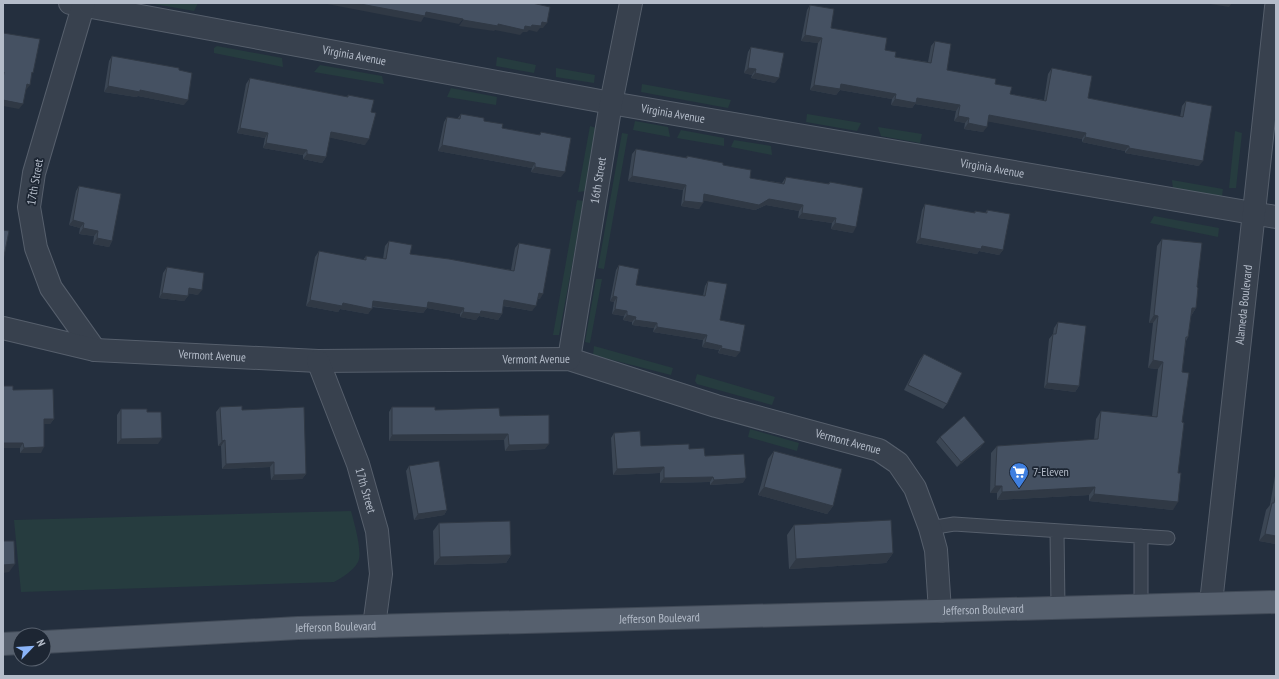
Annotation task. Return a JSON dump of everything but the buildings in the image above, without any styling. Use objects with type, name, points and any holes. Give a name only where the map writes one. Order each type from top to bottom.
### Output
[{"type":"main road","name":"Jefferson Boulevard","points":[[52,642],[298,628],[1276,602]]},
{"type":"street","name":"16th Street","points":[[569,359],[611,103],[631,3]]},
{"type":"street","name":"Virginia Avenue","points":[[79,4],[611,103],[1254,212],[1276,217]]},
{"type":"street","name":"17th Street","points":[[79,4],[34,173],[29,207],[36,248],[51,288],[95,350]]},
{"type":"street","name":"Alameda Boulevard","points":[[1211,603],[1276,7]]},
{"type":"street","name":"Vermont Avenue","points":[[3,328],[95,350],[318,361],[569,359],[716,406],[879,450],[898,463],[915,488],[930,528],[936,550],[940,611]]},
{"type":"street","name":"17th Street","points":[[318,361],[358,464],[377,531],[381,574],[374,626]]},
{"type":"lane","points":[[930,528],[954,524],[1168,538]]},
{"type":"lane","points":[[1057,531],[1058,608]]},
{"type":"lane","points":[[1141,606],[1142,536]]},
{"type":"green space","points":[[149,3],[198,3],[194,11]]},
{"type":"green space","points":[[217,46],[282,58],[283,67],[214,53],[214,48]]},
{"type":"green space","points":[[497,57],[536,65],[534,73],[496,66]]},
{"type":"green space","points":[[320,65],[382,76],[384,84],[314,72]]},
{"type":"green space","points":[[556,68],[595,75],[594,83],[556,77]]},
{"type":"green space","points":[[642,84],[731,100],[728,108],[641,92]]},
{"type":"green space","points":[[451,88],[497,97],[496,105],[447,97]]},
{"type":"green space","points":[[807,114],[861,123],[857,131],[806,122]]},
{"type":"green space","points":[[635,121],[668,127],[670,137],[633,130]]},
{"type":"green space","points":[[590,126],[596,128],[586,191],[578,192]]},
{"type":"green space","points":[[878,127],[922,134],[920,143],[881,136]]},
{"type":"green space","points":[[681,130],[724,138],[724,146],[677,138]]},
{"type":"green space","points":[[1235,131],[1242,133],[1236,188],[1229,188]]},
{"type":"green space","points":[[622,133],[628,134],[604,269],[598,268]]},
{"type":"green space","points":[[734,140],[771,146],[772,155],[731,147]]},
{"type":"green space","points":[[1172,180],[1223,189],[1222,196],[1173,189]]},
{"type":"green space","points":[[577,200],[584,201],[559,335],[553,335]]},
{"type":"green space","points":[[1154,216],[1219,228],[1218,237],[1150,223]]},
{"type":"green space","points":[[596,279],[602,279],[590,343],[585,342]]},
{"type":"green space","points":[[594,346],[673,368],[671,375],[593,355]]},
{"type":"green space","points":[[697,374],[775,397],[772,405],[697,384],[695,381]]},
{"type":"green space","points":[[750,429],[799,443],[797,451],[748,437]]},
{"type":"green space","points":[[351,511],[358,537],[359,558],[358,562],[351,571],[334,582],[21,592],[14,520]]},
{"type":"place","name":"7-Eleven","points":[[1019,489]]}]
